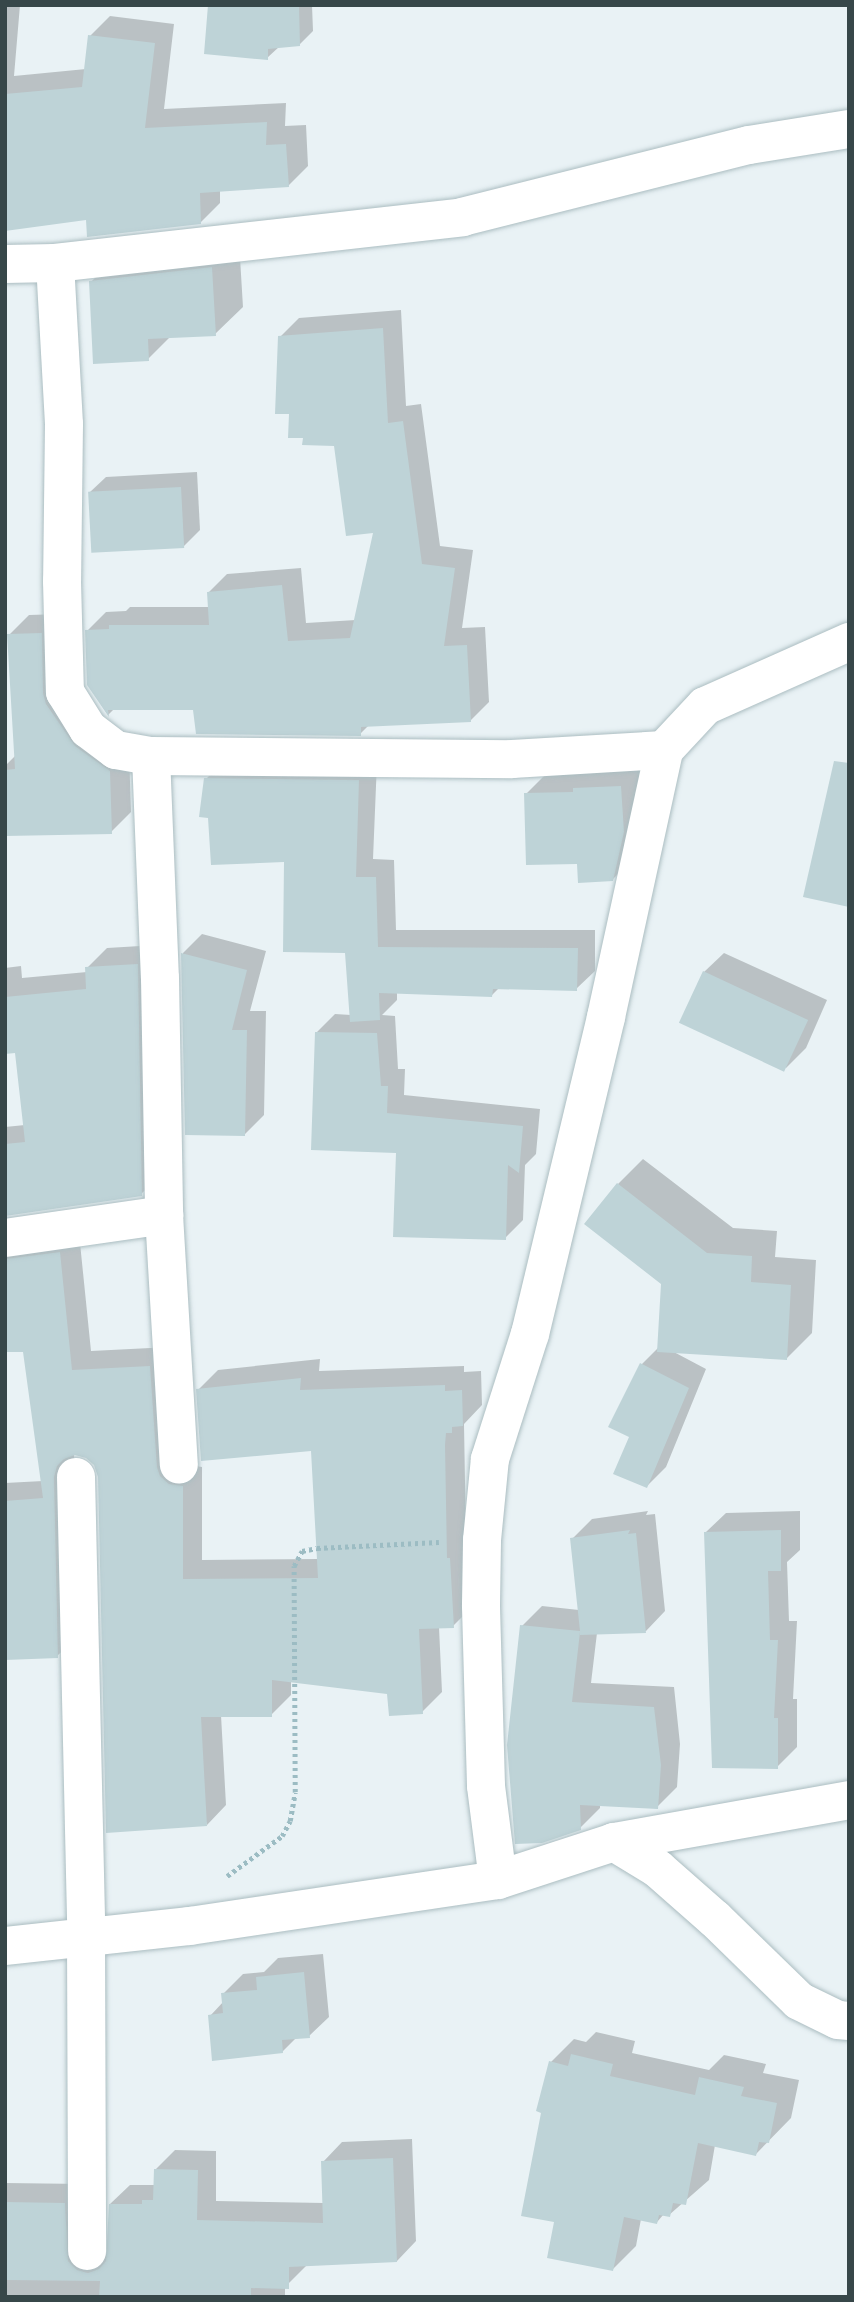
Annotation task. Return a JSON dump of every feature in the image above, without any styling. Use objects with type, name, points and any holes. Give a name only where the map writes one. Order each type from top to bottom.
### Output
[{"type":"street","points":[[5,264],[55,263],[462,217],[749,145],[849,129]]},
{"type":"street","points":[[55,263],[64,424],[62,581],[65,692],[88,729],[116,750],[151,756],[512,759],[664,750]]},
{"type":"street","points":[[498,1880],[486,1786],[482,1540],[489,1459],[530,1334],[606,1017],[664,750],[705,706],[849,642]]},
{"type":"street","points":[[151,756],[160,978],[164,1215],[179,1465]]},
{"type":"street","points":[[5,1238],[164,1215]]},
{"type":"street","points":[[76,1477],[86,1936],[87,2251]]},
{"type":"street","points":[[5,1946],[190,1926],[498,1880],[614,1842],[849,1800]]},
{"type":"street","points":[[614,1842],[658,1870],[677,1886],[799,2001],[838,2020],[849,2021]]},
{"type":"path","points":[[190,1926],[197,1902],[213,1885],[282,1836],[290,1821],[295,1792],[293,1566],[302,1551],[482,1540]]},
{"type":"building","points":[[208,5],[299,5],[300,46],[268,49],[268,60],[204,54]]},
{"type":"building","points":[[88,35],[155,43],[145,128],[267,122],[266,145],[286,144],[289,187],[200,193],[201,224],[87,237],[86,220],[5,231],[5,94],[82,87]]},
{"type":"building","points":[[212,267],[216,336],[148,339],[149,361],[93,364],[89,281]]},
{"type":"building","points":[[383,328],[388,423],[403,421],[422,564],[455,568],[444,646],[467,645],[471,722],[361,727],[361,736],[196,734],[193,710],[108,710],[109,717],[87,685],[85,630],[109,629],[109,625],[209,625],[207,592],[282,585],[288,641],[350,638],[373,533],[346,536],[334,446],[302,445],[303,438],[288,438],[289,414],[275,414],[278,336]]},
{"type":"building","points":[[181,487],[184,548],[91,553],[88,492]]},
{"type":"building","points":[[42,633],[43,693],[46,704],[75,746],[110,771],[112,834],[5,836],[5,770],[15,769],[7,634]]},
{"type":"building","points":[[834,761],[849,763],[849,907],[803,897]]},
{"type":"building","points":[[204,778],[359,780],[356,877],[376,877],[378,947],[578,948],[577,991],[493,989],[492,997],[379,993],[380,1020],[350,1022],[345,953],[283,952],[284,862],[211,865],[208,818],[199,817]]},
{"type":"building","points":[[621,786],[624,832],[613,881],[578,883],[577,864],[526,865],[524,793],[573,792],[573,788]]},
{"type":"building","points":[[181,953],[247,970],[232,1030],[247,1030],[245,1136],[185,1135]]},
{"type":"building","points":[[138,964],[142,1196],[5,1216],[5,1144],[25,1142],[15,1053],[5,1054],[5,997],[86,989],[85,967]]},
{"type":"building","points":[[703,971],[808,1020],[784,1072],[679,1023]]},
{"type":"building","points":[[315,1032],[377,1033],[381,1086],[388,1086],[387,1113],[523,1126],[519,1173],[508,1165],[506,1240],[393,1237],[396,1153],[311,1150]]},
{"type":"building","points":[[617,1183],[707,1253],[752,1256],[751,1282],[791,1285],[787,1360],[657,1352],[661,1284],[584,1224]]},
{"type":"building","points":[[60,1252],[72,1370],[150,1366],[157,1467],[160,1476],[169,1484],[183,1486],[183,1579],[318,1578],[311,1451],[201,1461],[196,1389],[301,1378],[300,1390],[445,1385],[445,1391],[462,1390],[463,1426],[452,1427],[452,1433],[446,1433],[445,1445],[447,1558],[450,1558],[454,1628],[419,1629],[423,1714],[389,1716],[387,1694],[272,1680],[272,1717],[201,1717],[207,1826],[106,1833],[98,1477],[94,1465],[86,1458],[75,1455],[64,1459],[57,1466],[54,1477],[58,1658],[5,1660],[5,1501],[43,1498],[23,1352],[5,1352],[5,1259]]},
{"type":"building","points":[[640,1363],[689,1388],[647,1488],[613,1474],[629,1437],[608,1427]]},
{"type":"building","points":[[630,1530],[628,1534],[636,1533],[646,1633],[580,1635],[580,1632],[572,1702],[654,1707],[661,1765],[658,1809],[580,1805],[581,1830],[542,1843],[515,1844],[507,1745],[520,1625],[580,1631],[570,1538]]},
{"type":"building","points":[[781,1530],[781,1571],[768,1571],[770,1640],[778,1640],[774,1718],[778,1718],[778,1769],[712,1768],[704,1532]]},
{"type":"building","points":[[304,1972],[310,2038],[282,2040],[283,2053],[212,2061],[208,2015],[223,2013],[221,1993],[257,1990],[256,1977]]},
{"type":"building","points":[[571,2054],[613,2064],[610,2076],[695,2095],[699,2077],[744,2087],[741,2096],[777,2103],[769,2143],[759,2142],[756,2156],[698,2143],[686,2205],[673,2203],[670,2217],[659,2215],[657,2224],[624,2217],[613,2271],[547,2258],[554,2222],[521,2216],[541,2113],[536,2111],[549,2061],[568,2066]]},
{"type":"building","points":[[393,2158],[397,2262],[289,2267],[289,2289],[251,2288],[251,2297],[99,2297],[100,2281],[5,2280],[5,2202],[65,2203],[68,2261],[77,2270],[88,2273],[99,2269],[106,2261],[109,2204],[142,2204],[142,2200],[153,2200],[154,2169],[198,2170],[197,2220],[323,2223],[321,2161]]}]
